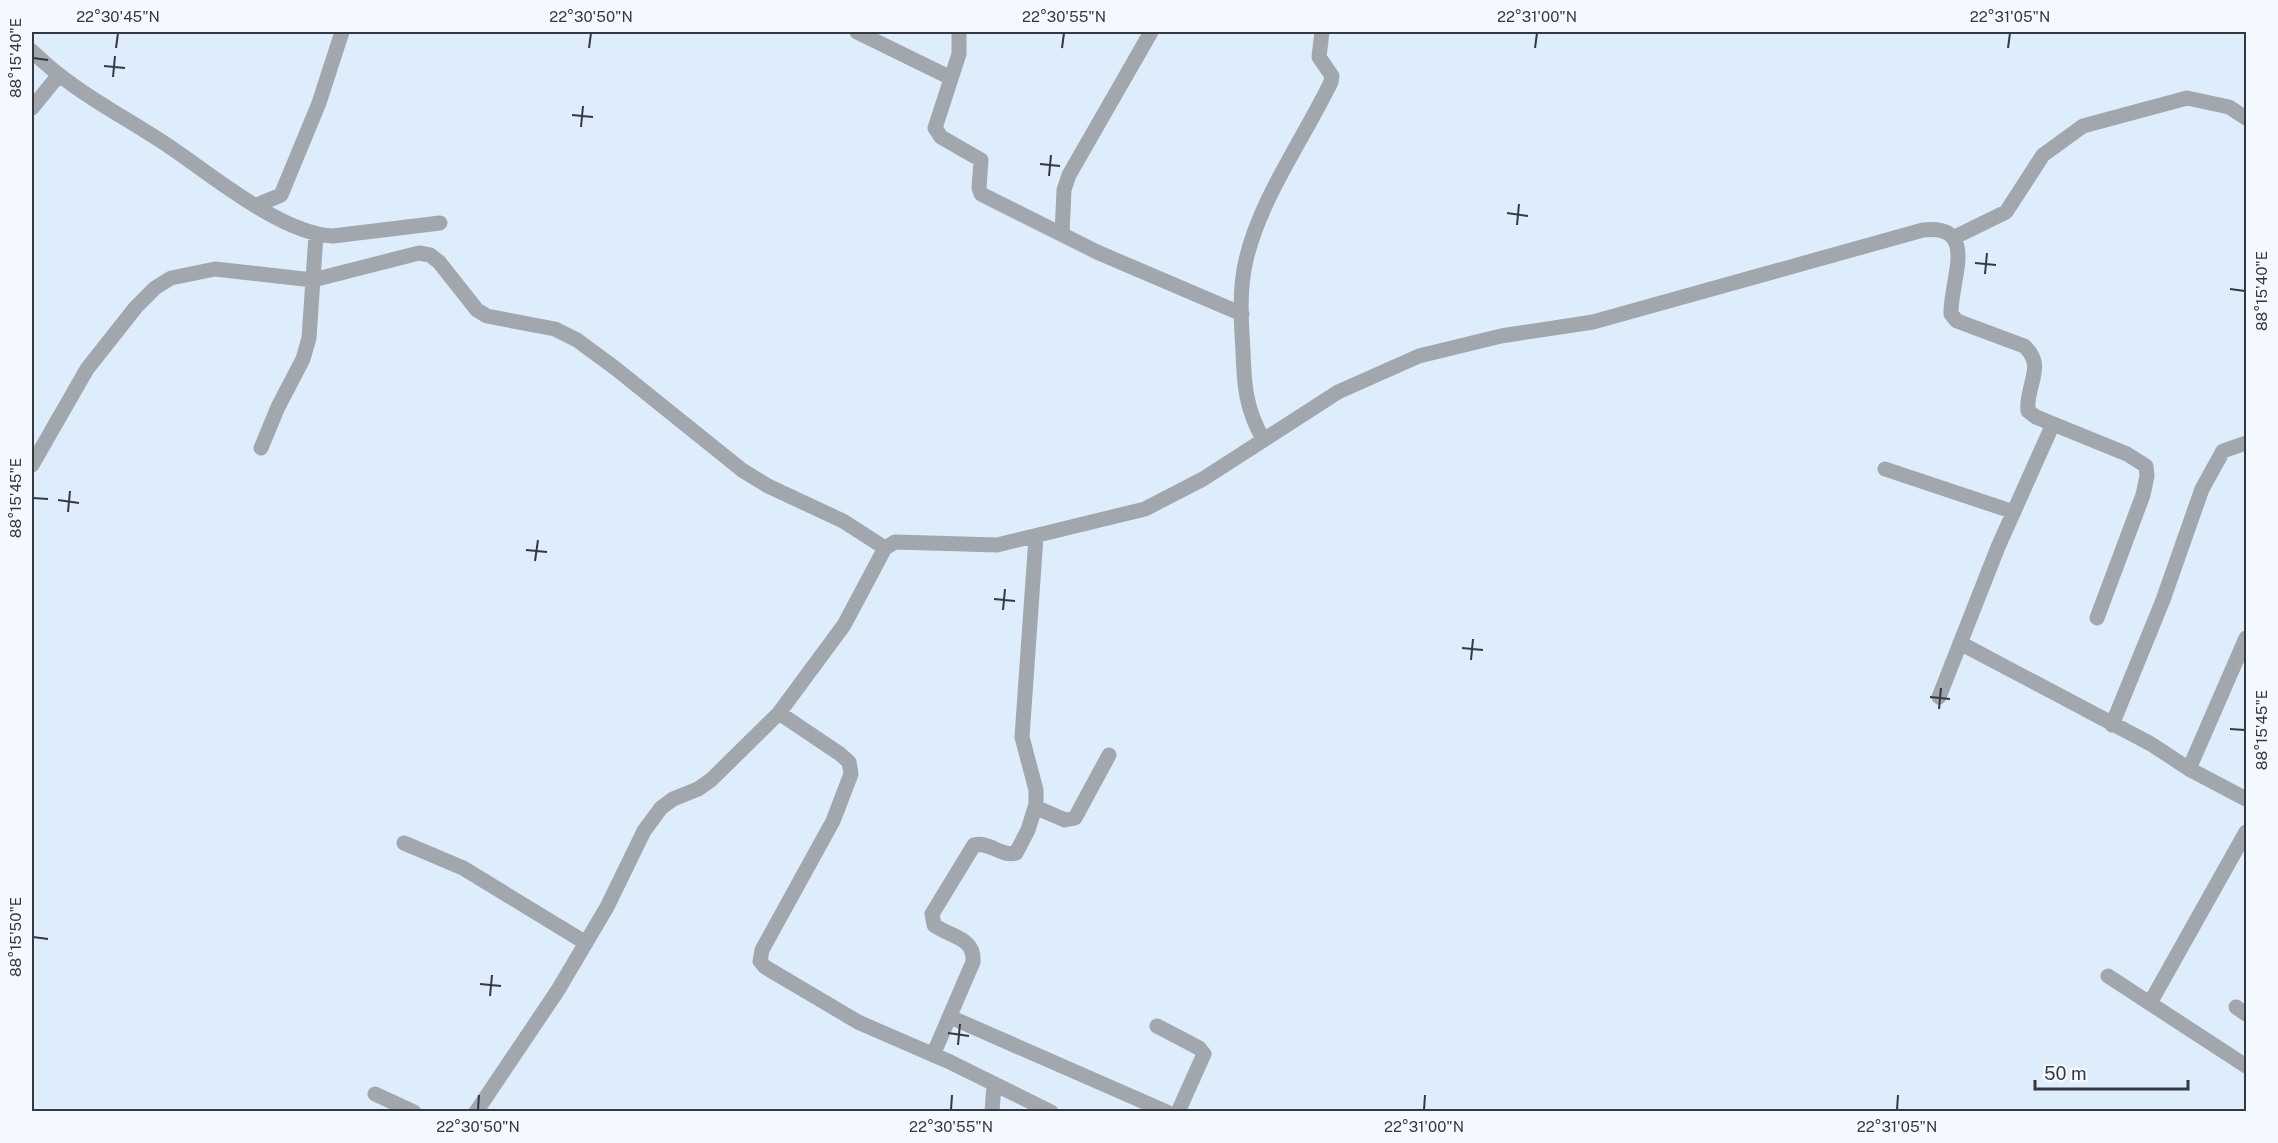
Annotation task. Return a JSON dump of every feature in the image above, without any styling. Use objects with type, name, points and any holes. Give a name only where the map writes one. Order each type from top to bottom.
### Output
[{"type":"street","points":[[257,205],[281,195],[319,103],[342,32]]},
{"type":"street","points":[[857,32],[951,78]]},
{"type":"street","points":[[959,32],[959,54],[935,121],[937,133],[981,160],[979,188],[981,194],[1062,234],[1242,314]]},
{"type":"street","points":[[1062,234],[1065,190],[1069,176],[1151,32]]},
{"type":"street","points":[[1263,439],[1250,416],[1247,400],[1242,314],[1246,260],[1255,232],[1301,134],[1331,81],[1332,76],[1319,57],[1322,32]]},
{"type":"street","points":[[32,51],[58,76],[257,205],[297,228],[316,236],[333,236],[440,223]]},
{"type":"street","points":[[32,108],[58,76]]},
{"type":"street","points":[[1954,237],[2006,212],[2043,155],[2083,126],[2187,98],[2229,107],[2247,118]]},
{"type":"street","points":[[476,1112],[586,944],[644,831],[661,808],[673,799],[698,789],[711,780],[779,713],[844,625],[885,548],[895,542],[997,545],[1145,509],[1203,479],[1338,392],[1419,356],[1501,336],[1593,322],[1923,230],[1938,228],[1948,231],[1954,237],[1959,251],[1951,314],[1957,321],[2024,346],[2034,354],[2037,364],[2027,399],[2028,411],[2053,424],[2127,454],[2146,466],[2147,476],[2143,495],[2097,618]]},
{"type":"street","points":[[261,448],[278,407],[303,359],[312,319],[316,236]]},
{"type":"street","points":[[32,465],[87,369],[155,288],[184,274],[215,270],[313,280],[408,254],[430,255],[439,262],[477,310],[487,316],[555,329],[577,340],[742,470],[768,486],[843,521],[885,548]]},
{"type":"street","points":[[1939,697],[2014,512],[2053,424]]},
{"type":"street","points":[[2112,725],[2163,600],[2202,489],[2223,451],[2235,445],[2247,443]]},
{"type":"street","points":[[1885,469],[2014,512]]},
{"type":"street","points":[[933,1055],[973,962],[974,954],[968,943],[934,925],[932,914],[974,845],[985,845],[1004,853],[1016,853],[1028,830],[1035,807],[1036,790],[1022,736],[1036,537]]},
{"type":"street","points":[[2189,769],[2247,638]]},
{"type":"street","points":[[1960,643],[2151,744],[2189,769],[2247,799]]},
{"type":"street","points":[[779,713],[840,754],[849,762],[851,774],[833,821],[762,950],[760,961],[771,973],[858,1022],[1051,1112]]},
{"type":"street","points":[[1035,807],[1065,820],[1075,818],[1109,755]]},
{"type":"street","points":[[2150,1002],[2247,832]]},
{"type":"street","points":[[404,843],[463,868],[586,944]]},
{"type":"street","points":[[2108,976],[2247,1065]]},
{"type":"street","points":[[950,1017],[1167,1112]]},
{"type":"street","points":[[1157,1026],[1199,1048],[1204,1054],[1178,1112]]},
{"type":"street","points":[[992,1112],[994,1084]]},
{"type":"street","points":[[375,1094],[414,1112]]}]
